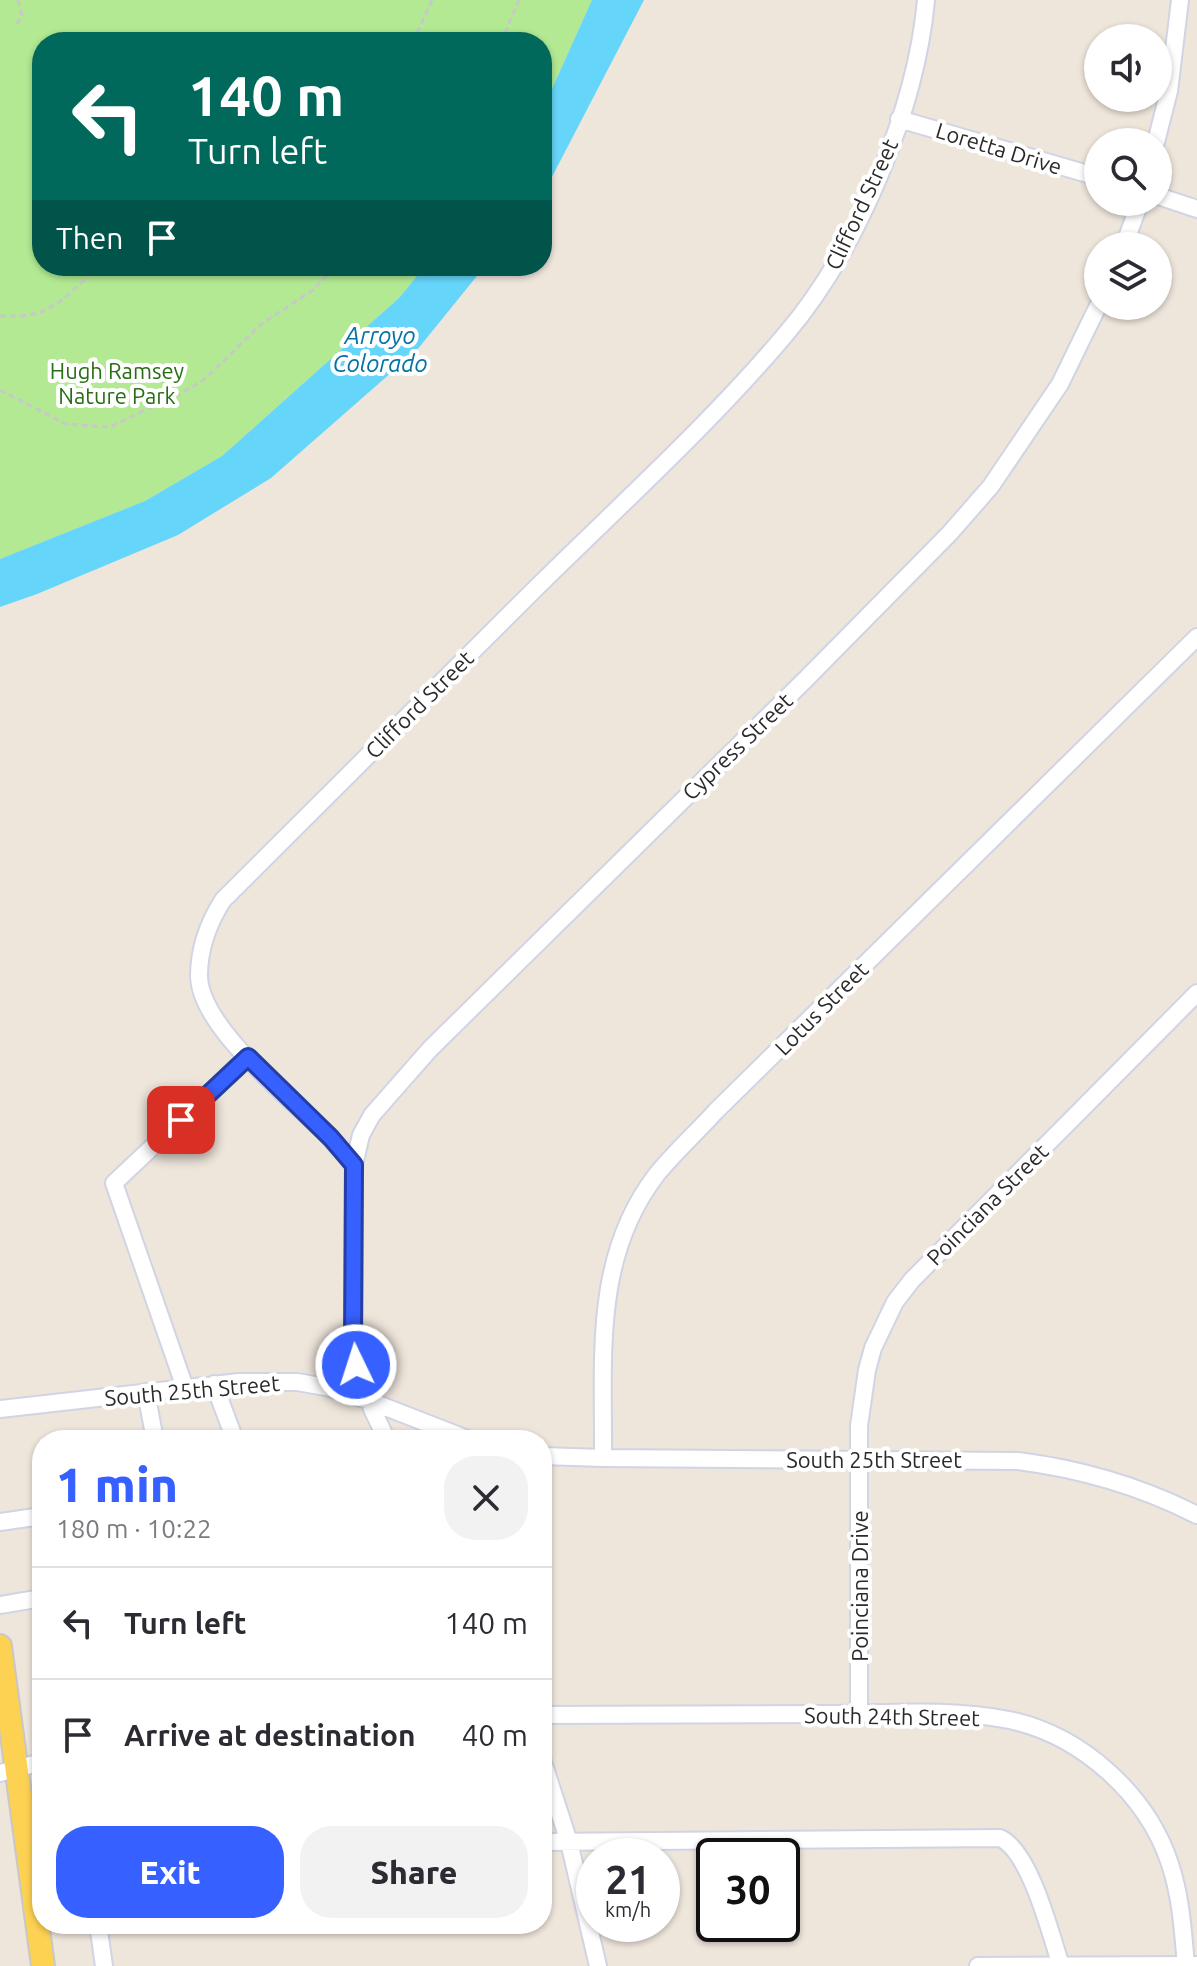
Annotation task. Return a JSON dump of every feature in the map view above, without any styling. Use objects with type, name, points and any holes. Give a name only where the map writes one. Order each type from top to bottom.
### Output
[{"type":"main road","points":[[0,1646],[8,1770],[32,1833]]},
{"type":"main road","points":[[41,1934],[43,1966]]},
{"type":"street","name":"Clifford Street","points":[[354,1165],[331,1138],[248,1057],[213,1016],[199,977],[211,918],[223,900],[700,426],[786,335],[823,284],[878,178],[914,70],[926,0]]},
{"type":"street","points":[[1160,128],[1169,91],[1180,0]]},
{"type":"street","name":"Loretta Drive","points":[[899,119],[1084,173]]},
{"type":"street","points":[[1172,201],[1197,209]]},
{"type":"street","name":"Cypress Street","points":[[354,1165],[361,1135],[372,1115],[419,1061],[950,533],[991,486],[1060,384],[1091,320]]},
{"type":"street","name":"Lotus Street","points":[[603,1458],[604,1332],[611,1272],[627,1223],[657,1175],[716,1111],[1197,637]]},
{"type":"street","name":"Poinciana Street","points":[[858,1459],[867,1370],[873,1348],[895,1302],[912,1280],[1197,993]]},
{"type":"street","points":[[185,1388],[114,1183],[248,1057]]},
{"type":"street","points":[[354,1165],[353,1348],[356,1365],[383,1430]]},
{"type":"street","name":"South 25th Street","points":[[0,1409],[214,1384],[297,1382],[326,1387],[370,1401],[444,1430]]},
{"type":"street","points":[[214,1384],[231,1430]]},
{"type":"street","points":[[146,1392],[153,1430]]},
{"type":"street","name":"South 25th Street","points":[[552,1456],[984,1459],[1052,1465],[1118,1482],[1197,1515]]},
{"type":"street","name":"Poinciana Drive","points":[[858,1459],[859,1714]]},
{"type":"street","points":[[0,1522],[32,1517]]},
{"type":"street","points":[[0,1605],[32,1600]]},
{"type":"street","name":"South 24th Street","points":[[552,1715],[962,1714],[1012,1721],[1059,1739],[1101,1766],[1149,1820],[1169,1862],[1180,1904],[1186,1966]]},
{"type":"street","points":[[8,1770],[32,1764]]},
{"type":"street","points":[[552,1790],[569,1842],[598,1966]]},
{"type":"street","points":[[552,1842],[1000,1838],[1010,1842],[1036,1888],[1061,1966]]},
{"type":"street","points":[[99,1934],[104,1966]]},
{"type":"street","points":[[978,1966],[1197,1965]]},
{"type":"path","points":[[17,24],[22,16],[18,0]]},
{"type":"path","points":[[418,32],[432,0]]},
{"type":"path","points":[[505,32],[519,0]]},
{"type":"path","points":[[0,316],[33,316],[52,308],[88,276]]},
{"type":"path","points":[[0,390],[66,424],[110,427],[191,388],[207,377],[260,325],[313,290],[326,276]]},
{"type":"green space","name":"Hugh Ramsey Nature Park","points":[[0,0],[592,0],[552,89],[552,32],[32,32],[32,276],[417,276],[400,297],[222,456],[145,501],[0,559]]},
{"type":"water","points":[[592,0],[644,0],[552,177],[552,89]]},
{"type":"water","name":"Arroyo Colorado","points":[[417,276],[477,276],[417,350],[271,478],[178,535],[0,607],[0,559],[145,501],[222,456],[400,297]]},
{"type":"route","points":[[181,1120],[248,1057],[331,1138],[354,1165],[353,1348],[356,1365]]}]
